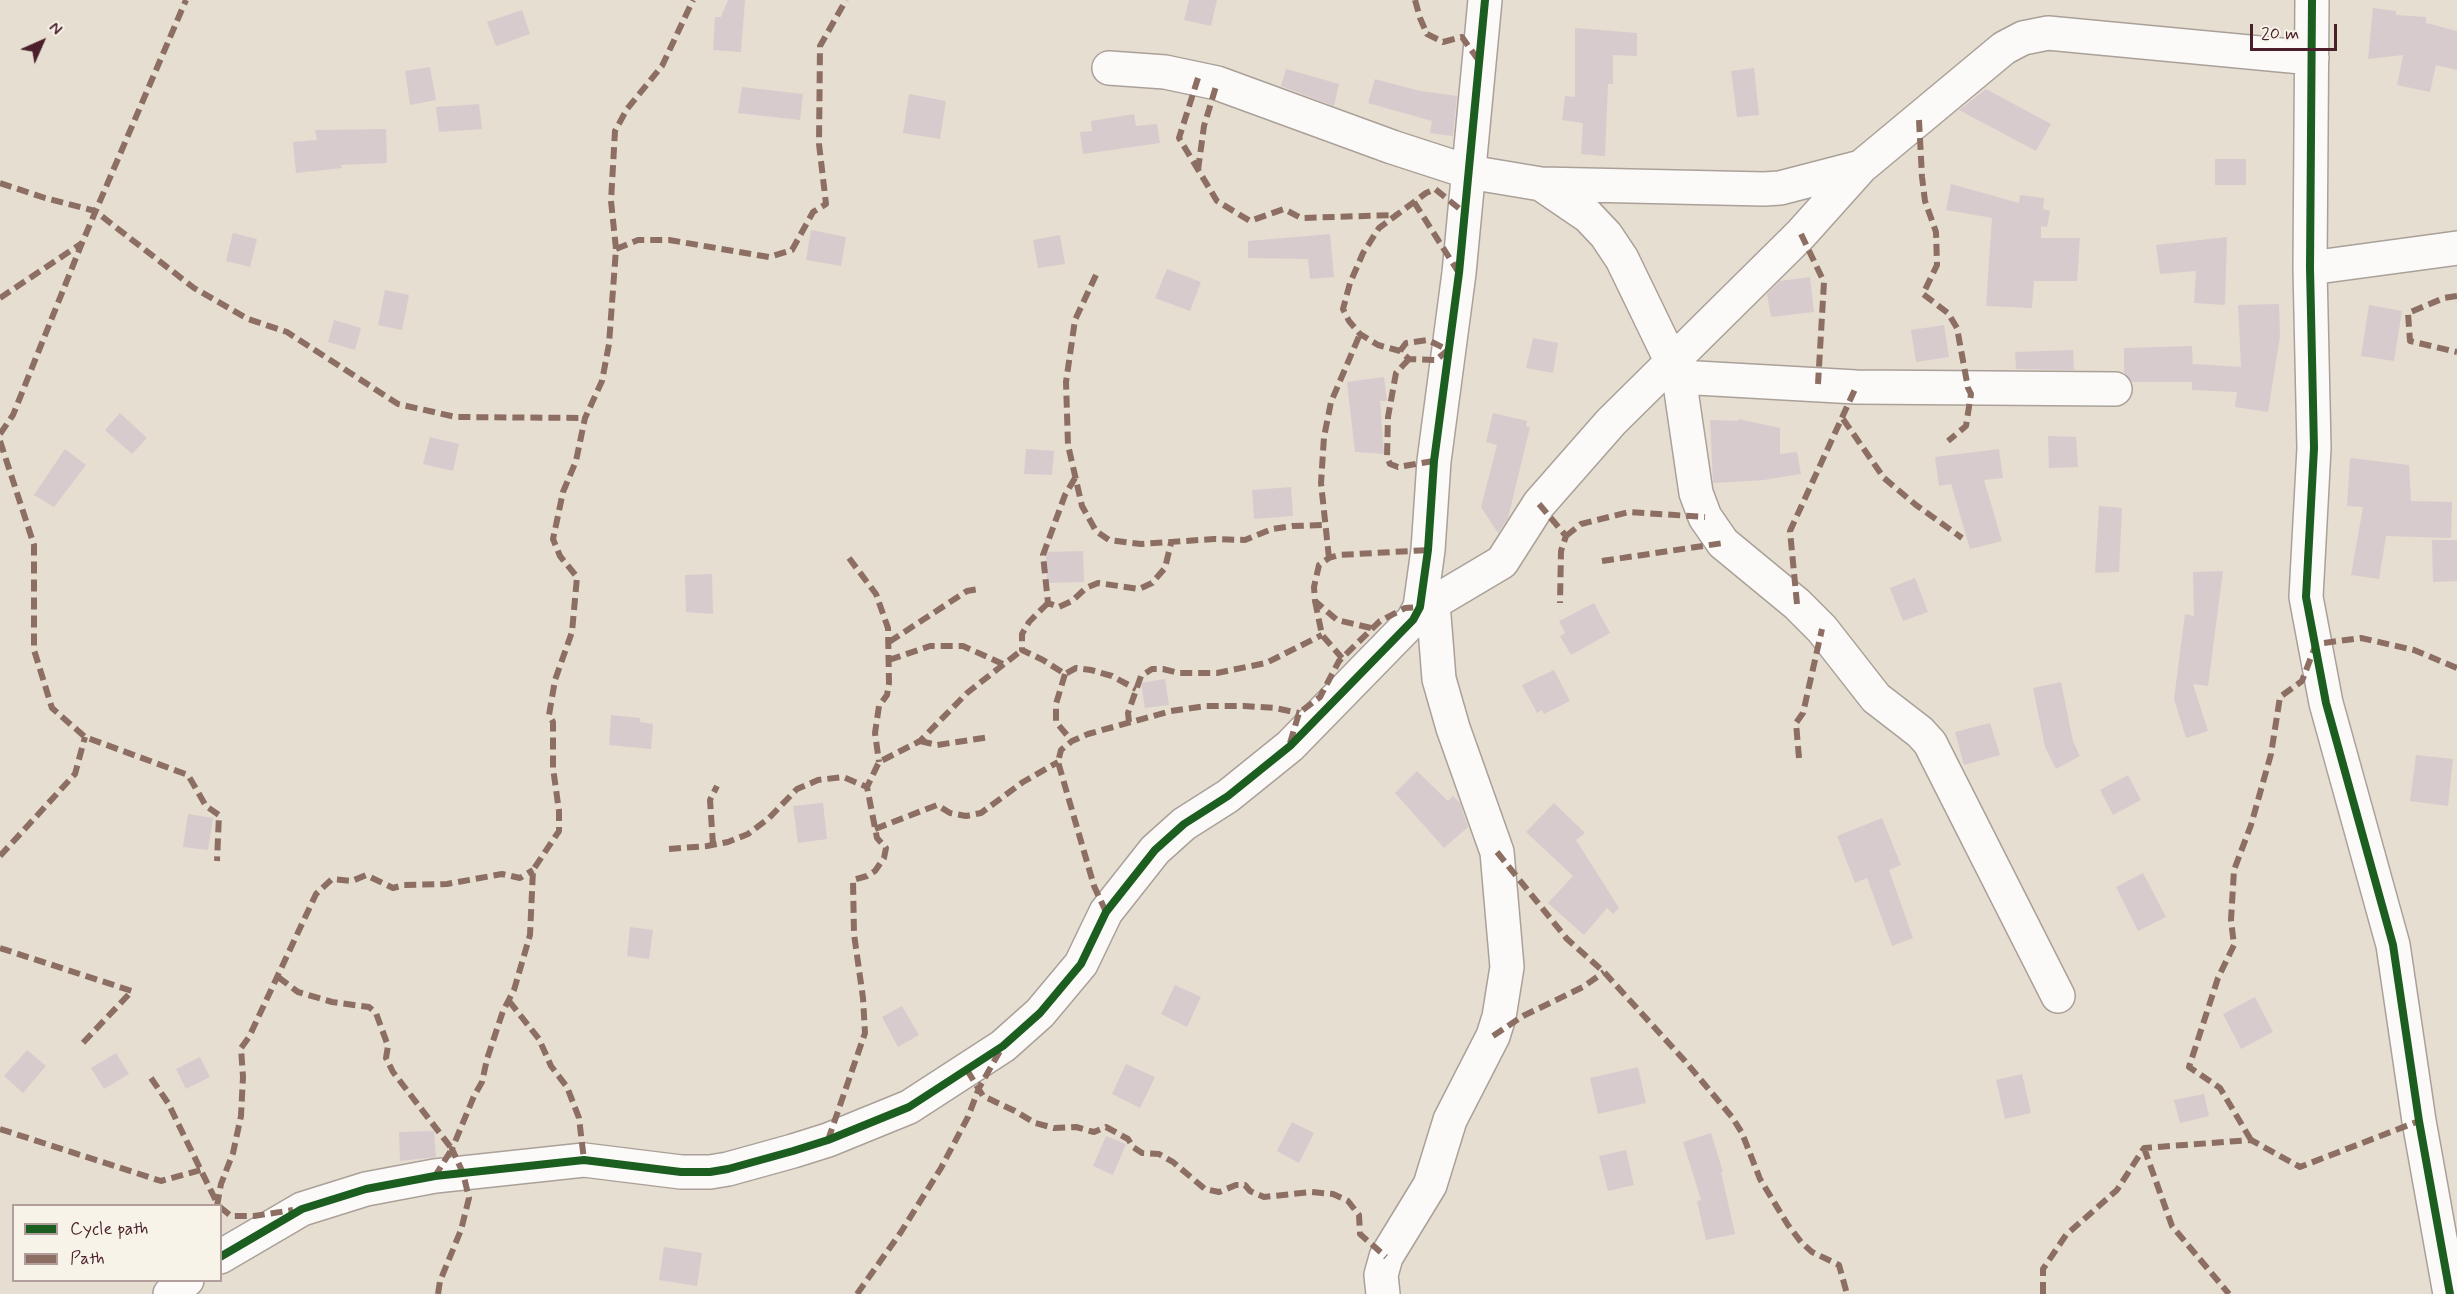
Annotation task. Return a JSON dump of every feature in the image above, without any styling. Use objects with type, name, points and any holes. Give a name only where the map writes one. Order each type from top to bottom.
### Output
[{"type":"street","points":[[1383,1294],[1381,1275],[1386,1257],[1430,1185],[1450,1120],[1493,1036],[1499,1017],[1507,967],[1497,852],[1453,728],[1439,679],[1426,605],[1434,461],[1460,273],[1485,0]]},
{"type":"street","points":[[2312,0],[2310,268],[2314,448],[2306,597],[2326,703],[2393,945],[2419,1121],[2450,1294]]},
{"type":"street","points":[[222,1256],[302,1209],[366,1189],[435,1176],[584,1160],[681,1172],[728,1169],[828,1140],[909,1107],[1003,1046],[1040,1013],[1081,964],[1106,912],[1161,844],[1184,824],[1228,796],[1290,746],[1426,605],[1503,562],[1539,504],[1624,409],[1675,369],[1802,234],[1861,167],[2004,48],[2023,38],[2048,33],[2312,58]]},
{"type":"street","points":[[1109,68],[1165,72],[1217,84],[1469,172],[1541,183],[1764,189],[1780,188],[1861,167]]},
{"type":"street","points":[[1541,183],[1588,216],[1606,235],[1622,259],[1675,369],[1696,494],[1705,517],[1723,543],[1797,604],[1822,629],[1876,698],[1929,743],[2058,996]]},
{"type":"street","points":[[2310,268],[2457,248]]},
{"type":"street","points":[[1675,369],[1856,387],[2115,389]]},
{"type":"street","points":[[170,1294],[186,1282]]},
{"type":"building","points":[[728,0],[745,0],[741,52],[713,50],[715,17],[721,17]]},
{"type":"building","points":[[1189,0],[1217,0],[1211,26],[1184,20]]},
{"type":"building","points":[[2373,8],[2396,11],[2396,15],[2426,17],[2426,23],[2457,31],[2457,70],[2436,65],[2430,92],[2397,85],[2403,55],[2368,59]]},
{"type":"building","points":[[522,10],[530,34],[496,46],[487,22]]},
{"type":"building","points":[[1575,28],[1637,33],[1637,56],[1613,55],[1613,84],[1608,84],[1605,156],[1581,154],[1583,123],[1562,120],[1565,96],[1575,97]]},
{"type":"building","points":[[430,67],[436,100],[410,105],[405,71]]},
{"type":"building","points":[[1754,68],[1759,115],[1737,117],[1731,71]]},
{"type":"building","points":[[1286,69],[1339,84],[1334,106],[1281,86]]},
{"type":"building","points":[[1375,79],[1420,91],[1457,96],[1453,136],[1430,133],[1432,121],[1368,103]]},
{"type":"building","points":[[742,87],[803,94],[800,120],[738,113]]},
{"type":"building","points":[[1986,89],[2051,124],[2036,151],[1959,110]]},
{"type":"building","points":[[909,94],[946,101],[940,139],[903,133]]},
{"type":"building","points":[[479,104],[482,129],[439,132],[436,107]]},
{"type":"building","points":[[1134,114],[1136,126],[1157,124],[1160,143],[1083,154],[1080,132],[1092,131],[1091,121]]},
{"type":"building","points":[[386,129],[387,163],[341,165],[342,168],[296,173],[293,142],[317,140],[315,130]]},
{"type":"building","points":[[2215,159],[2246,159],[2246,185],[2215,185]]},
{"type":"building","points":[[1951,184],[2019,203],[2020,195],[2044,198],[2043,209],[2050,211],[2047,227],[2041,226],[2041,238],[2080,238],[2077,281],[2034,281],[2032,308],[1986,306],[1992,218],[1946,210]]},
{"type":"building","points":[[811,230],[846,237],[841,266],[806,260]]},
{"type":"building","points":[[233,233],[257,239],[250,267],[226,261]]},
{"type":"building","points":[[1330,234],[1334,277],[1310,279],[1308,259],[1248,258],[1248,241]]},
{"type":"building","points":[[1060,235],[1065,264],[1038,268],[1033,240]]},
{"type":"building","points":[[2227,237],[2225,305],[2194,303],[2196,271],[2160,274],[2156,245]]},
{"type":"building","points":[[1167,269],[1201,282],[1190,311],[1155,298]]},
{"type":"building","points":[[1810,277],[1814,312],[1771,317],[1767,294],[1780,281]]},
{"type":"building","points":[[385,290],[409,295],[402,330],[378,325]]},
{"type":"building","points":[[2279,304],[2280,336],[2268,412],[2235,407],[2237,392],[2192,390],[2192,382],[2132,382],[2124,373],[2124,348],[2192,346],[2193,369],[2193,364],[2241,367],[2238,305]]},
{"type":"building","points":[[2369,305],[2402,311],[2394,361],[2361,356]]},
{"type":"building","points":[[334,320],[361,328],[355,350],[328,342]]},
{"type":"building","points":[[1944,325],[1949,357],[1916,362],[1911,330]]},
{"type":"building","points":[[1533,338],[1558,343],[1553,373],[1526,368]]},
{"type":"building","points":[[2073,350],[2074,370],[2016,369],[2015,352]]},
{"type":"building","points":[[1384,377],[1387,401],[1380,401],[1384,454],[1355,452],[1347,382]]},
{"type":"building","points":[[120,413],[147,438],[132,454],[105,430]]},
{"type":"building","points":[[1493,413],[1527,421],[1526,427],[1530,427],[1508,518],[1498,533],[1481,507],[1497,445],[1486,442]]},
{"type":"building","points":[[1738,419],[1780,428],[1780,454],[1797,452],[1801,474],[1764,480],[1713,483],[1710,420],[1738,421]]},
{"type":"building","points":[[2048,436],[2076,437],[2078,467],[2049,468]]},
{"type":"building","points":[[430,437],[459,444],[453,471],[423,464]]},
{"type":"building","points":[[65,449],[86,465],[54,507],[34,495]]},
{"type":"building","points":[[1026,449],[1054,451],[1052,475],[1024,474]]},
{"type":"building","points":[[1999,449],[2003,478],[1984,480],[2002,541],[1970,549],[1951,484],[1939,486],[1935,457]]},
{"type":"building","points":[[2350,458],[2409,465],[2411,501],[2452,502],[2451,538],[2386,536],[2379,579],[2351,575],[2363,507],[2347,506]]},
{"type":"building","points":[[1291,487],[1293,516],[1254,519],[1252,490]]},
{"type":"building","points":[[2099,506],[2122,508],[2119,572],[2095,573]]},
{"type":"building","points":[[2432,540],[2457,540],[2457,581],[2433,582]]},
{"type":"building","points":[[1083,551],[1084,582],[1047,583],[1046,552]]},
{"type":"building","points":[[2223,571],[2208,686],[2193,684],[2208,731],[2186,738],[2174,699],[2185,614],[2194,616],[2193,572]]},
{"type":"building","points":[[712,574],[713,614],[686,612],[685,575]]},
{"type":"building","points":[[1915,578],[1928,612],[1903,621],[1890,588]]},
{"type":"building","points":[[1594,603],[1610,633],[1571,655],[1560,636],[1565,633],[1559,621]]},
{"type":"building","points":[[1554,670],[1570,701],[1544,714],[1542,710],[1537,713],[1522,685]]},
{"type":"building","points":[[1165,679],[1169,705],[1145,708],[1141,683]]},
{"type":"building","points":[[2061,682],[2073,741],[2080,756],[2056,769],[2045,747],[2033,688]]},
{"type":"building","points":[[611,715],[640,718],[640,722],[653,724],[651,749],[609,745]]},
{"type":"building","points":[[1990,723],[2000,755],[1964,765],[1955,732]]},
{"type":"building","points":[[2416,755],[2453,759],[2448,806],[2410,801]]},
{"type":"building","points":[[1417,771],[1448,801],[1453,796],[1460,803],[1468,827],[1444,848],[1395,793]]},
{"type":"building","points":[[2128,775],[2141,800],[2113,815],[2100,790]]},
{"type":"building","points":[[823,803],[827,839],[798,843],[793,806]]},
{"type":"building","points":[[1554,803],[1585,833],[1576,840],[1619,908],[1613,914],[1607,908],[1584,935],[1548,903],[1573,876],[1526,832]]},
{"type":"building","points":[[188,814],[213,818],[208,850],[183,847]]},
{"type":"building","points":[[1882,818],[1901,865],[1889,870],[1913,938],[1892,946],[1867,878],[1855,883],[1837,836]]},
{"type":"building","points":[[2143,873],[2166,917],[2138,931],[2116,887]]},
{"type":"building","points":[[630,927],[653,930],[649,959],[627,956]]},
{"type":"building","points":[[1175,985],[1201,997],[1187,1027],[1161,1014]]},
{"type":"building","points":[[2255,997],[2273,1032],[2241,1049],[2223,1014]]},
{"type":"building","points":[[902,1006],[919,1035],[898,1047],[882,1017]]},
{"type":"building","points":[[27,1050],[46,1066],[23,1093],[4,1076]]},
{"type":"building","points":[[116,1053],[129,1074],[104,1089],[91,1068]]},
{"type":"building","points":[[200,1057],[210,1077],[186,1089],[176,1069]]},
{"type":"building","points":[[1126,1064],[1155,1077],[1140,1108],[1112,1094]]},
{"type":"building","points":[[1638,1067],[1646,1103],[1598,1114],[1590,1078]]},
{"type":"building","points":[[2022,1074],[2031,1113],[2005,1119],[1996,1080]]},
{"type":"building","points":[[2204,1094],[2209,1116],[2180,1123],[2174,1100]]},
{"type":"building","points":[[1292,1122],[1314,1133],[1299,1163],[1277,1151]]},
{"type":"building","points":[[434,1131],[436,1157],[400,1161],[399,1132]]},
{"type":"building","points":[[1711,1133],[1723,1172],[1721,1172],[1735,1234],[1706,1240],[1697,1201],[1701,1200],[1683,1142]]},
{"type":"building","points":[[1106,1136],[1126,1144],[1113,1175],[1093,1166]]},
{"type":"building","points":[[1626,1150],[1634,1185],[1608,1191],[1599,1156]]},
{"type":"building","points":[[664,1247],[702,1253],[697,1286],[659,1280]]},
{"type":"marked path","points":[[0,434],[13,415],[82,243],[186,0]]},
{"type":"marked path","points":[[438,1294],[440,1281],[461,1230],[469,1198],[463,1173],[452,1149],[482,1082],[487,1059],[503,1011],[514,990],[530,935],[533,870],[559,831],[559,811],[553,768],[553,722],[549,715],[555,680],[572,632],[577,577],[560,556],[553,539],[563,492],[576,461],[585,418],[602,381],[609,344],[616,249],[611,201],[615,131],[627,109],[662,66],[693,0]]},
{"type":"marked path","points":[[616,249],[638,240],[669,240],[769,257],[792,250],[813,212],[826,204],[819,144],[820,46],[846,0]]},
{"type":"marked path","points":[[1415,0],[1427,34],[1443,42],[1462,37],[1479,61]]},
{"type":"marked path","points":[[1198,78],[1179,138],[1217,201],[1250,221],[1284,209],[1301,218],[1396,215]]},
{"type":"marked path","points":[[1198,170],[1204,126],[1217,83]]},
{"type":"marked path","points":[[1919,120],[1922,177],[1925,201],[1936,232],[1937,265],[1923,294],[1948,313],[1957,328],[1971,394],[1966,426],[1948,441]]},
{"type":"marked path","points":[[0,183],[95,211],[194,288],[248,319],[287,332],[398,404],[456,417],[585,418]]},
{"type":"marked path","points":[[1400,351],[1406,343],[1428,340],[1448,350],[1436,360],[1409,359],[1400,351],[1378,345],[1360,334],[1343,309],[1350,283],[1363,253],[1379,228],[1426,193],[1435,189],[1466,214]]},
{"type":"marked path","points":[[1414,202],[1459,273]]},
{"type":"marked path","points":[[1801,234],[1824,282],[1818,384]]},
{"type":"marked path","points":[[0,298],[82,243]]},
{"type":"marked path","points":[[1096,275],[1075,320],[1066,382],[1068,445],[1082,506],[1096,531],[1109,540],[1141,544],[1214,539],[1245,540],[1272,529],[1325,525]]},
{"type":"marked path","points":[[2457,296],[2444,298],[2408,313],[2410,341],[2457,352]]},
{"type":"marked path","points":[[1329,558],[1321,483],[1324,437],[1331,402],[1360,334]]},
{"type":"marked path","points":[[1409,359],[1396,373],[1388,417],[1387,457],[1390,464],[1398,467],[1434,461]]},
{"type":"marked path","points":[[1797,604],[1790,531],[1856,387]]},
{"type":"marked path","points":[[1843,419],[1884,478],[1916,505],[1962,538]]},
{"type":"marked path","points":[[0,441],[34,545],[34,650],[52,708],[85,737],[188,775],[206,806],[219,815],[217,861]]},
{"type":"marked path","points":[[1075,478],[1065,495],[1043,555],[1048,603],[1059,607],[1072,601],[1086,588],[1098,583],[1139,589],[1152,583],[1165,568],[1171,543]]},
{"type":"marked path","points":[[1539,504],[1566,536],[1561,551],[1560,603]]},
{"type":"marked path","points":[[1566,536],[1581,524],[1629,512],[1705,517]]},
{"type":"marked path","points":[[1602,561],[1723,543]]},
{"type":"marked path","points":[[1371,628],[1337,620],[1315,601],[1314,587],[1319,565],[1339,555],[1428,550]]},
{"type":"marked path","points":[[849,558],[876,594],[888,628],[889,683],[887,695],[879,706],[875,733],[879,762]]},
{"type":"marked path","points":[[889,642],[967,591],[979,589]]},
{"type":"marked path","points":[[1315,601],[1322,635],[1342,658]]},
{"type":"marked path","points":[[1048,603],[1029,622],[1022,634],[1022,650],[1065,674],[1076,668],[1091,670],[1112,676],[1136,689]]},
{"type":"marked path","points":[[1290,743],[1299,713],[1320,697],[1339,661],[1380,621],[1405,608],[1420,607]]},
{"type":"marked path","points":[[1799,758],[1796,723],[1803,713],[1822,629]]},
{"type":"marked path","points":[[1129,722],[1128,713],[1141,676],[1152,669],[1179,673],[1217,673],[1266,663],[1322,635]]},
{"type":"marked path","points":[[2251,1140],[2220,1088],[2189,1067],[2218,978],[2234,945],[2231,920],[2234,870],[2251,825],[2271,754],[2280,697],[2302,681],[2316,644],[2361,638],[2414,650],[2457,668]]},
{"type":"marked path","points":[[889,660],[930,646],[963,646],[1003,664]]},
{"type":"marked path","points":[[828,1140],[865,1033],[863,998],[854,934],[853,880],[875,871],[884,858],[886,848],[877,838],[867,787],[879,762],[920,741],[967,693],[1022,650]]},
{"type":"marked path","points":[[1065,674],[1056,704],[1056,722],[1072,741]]},
{"type":"marked path","points":[[1106,912],[1094,886],[1058,762],[1061,750],[1072,741],[1088,734],[1171,711],[1206,706],[1244,706],[1275,708],[1299,713]]},
{"type":"marked path","points":[[0,856],[75,774],[85,737]]},
{"type":"marked path","points":[[920,741],[937,745],[990,737]]},
{"type":"marked path","points":[[875,829],[937,805],[950,813],[966,816],[981,813],[1023,782],[1058,762]]},
{"type":"marked path","points":[[669,849],[707,846],[728,842],[748,834],[769,818],[797,789],[818,780],[843,777],[867,787]]},
{"type":"marked path","points":[[713,845],[710,800],[717,786]]},
{"type":"marked path","points":[[1497,852],[1567,939],[1604,972],[1685,1061],[1732,1117],[1742,1133],[1760,1179],[1788,1225],[1812,1252],[1839,1265],[1847,1294]]},
{"type":"marked path","points":[[217,1204],[221,1184],[233,1153],[241,1116],[243,1077],[241,1048],[249,1037],[316,894],[332,879],[352,881],[366,875],[393,888],[404,885],[447,884],[502,874],[520,878],[533,870]]},
{"type":"marked path","points":[[0,948],[132,991],[79,1047]]},
{"type":"marked path","points":[[1493,1036],[1523,1016],[1583,987],[1604,972]]},
{"type":"marked path","points":[[278,977],[298,992],[332,1002],[369,1007],[376,1013],[388,1046],[386,1058],[393,1072],[452,1149],[435,1176]]},
{"type":"marked path","points":[[509,1001],[539,1039],[551,1066],[567,1087],[579,1118],[584,1160]]},
{"type":"marked path","points":[[857,1294],[901,1232],[941,1168],[968,1117],[979,1088],[1000,1051]]},
{"type":"marked path","points":[[967,1070],[983,1096],[1035,1123],[1054,1128],[1076,1127],[1094,1132],[1106,1127],[1128,1139],[1133,1147],[1142,1153],[1159,1154],[1173,1162],[1205,1189],[1219,1192],[1236,1185],[1245,1185],[1250,1191],[1264,1197],[1311,1192],[1333,1194],[1348,1201],[1359,1215],[1360,1234],[1386,1257]]},
{"type":"marked path","points":[[151,1078],[168,1103],[217,1203]]},
{"type":"marked path","points":[[2043,1294],[2043,1269],[2066,1235],[2117,1190],[2144,1148],[2251,1140],[2300,1167],[2419,1121]]},
{"type":"marked path","points":[[0,1129],[161,1181],[201,1170]]},
{"type":"marked path","points":[[2144,1148],[2172,1226],[2229,1294]]},
{"type":"marked path","points":[[222,1209],[231,1216],[254,1216],[293,1210]]},
{"type":"cycle path","points":[[222,1256],[302,1209],[366,1189],[435,1176],[584,1160],[681,1172],[710,1172],[793,1151],[828,1140],[909,1107],[1003,1046],[1040,1013],[1081,964],[1106,912],[1155,850],[1184,824],[1228,796],[1290,746],[1413,620],[1420,607],[1428,550],[1434,461],[1459,273],[1485,0]]},
{"type":"cycle path","points":[[2312,0],[2310,268],[2314,448],[2306,597],[2326,703],[2393,945],[2419,1121],[2450,1294]]}]
